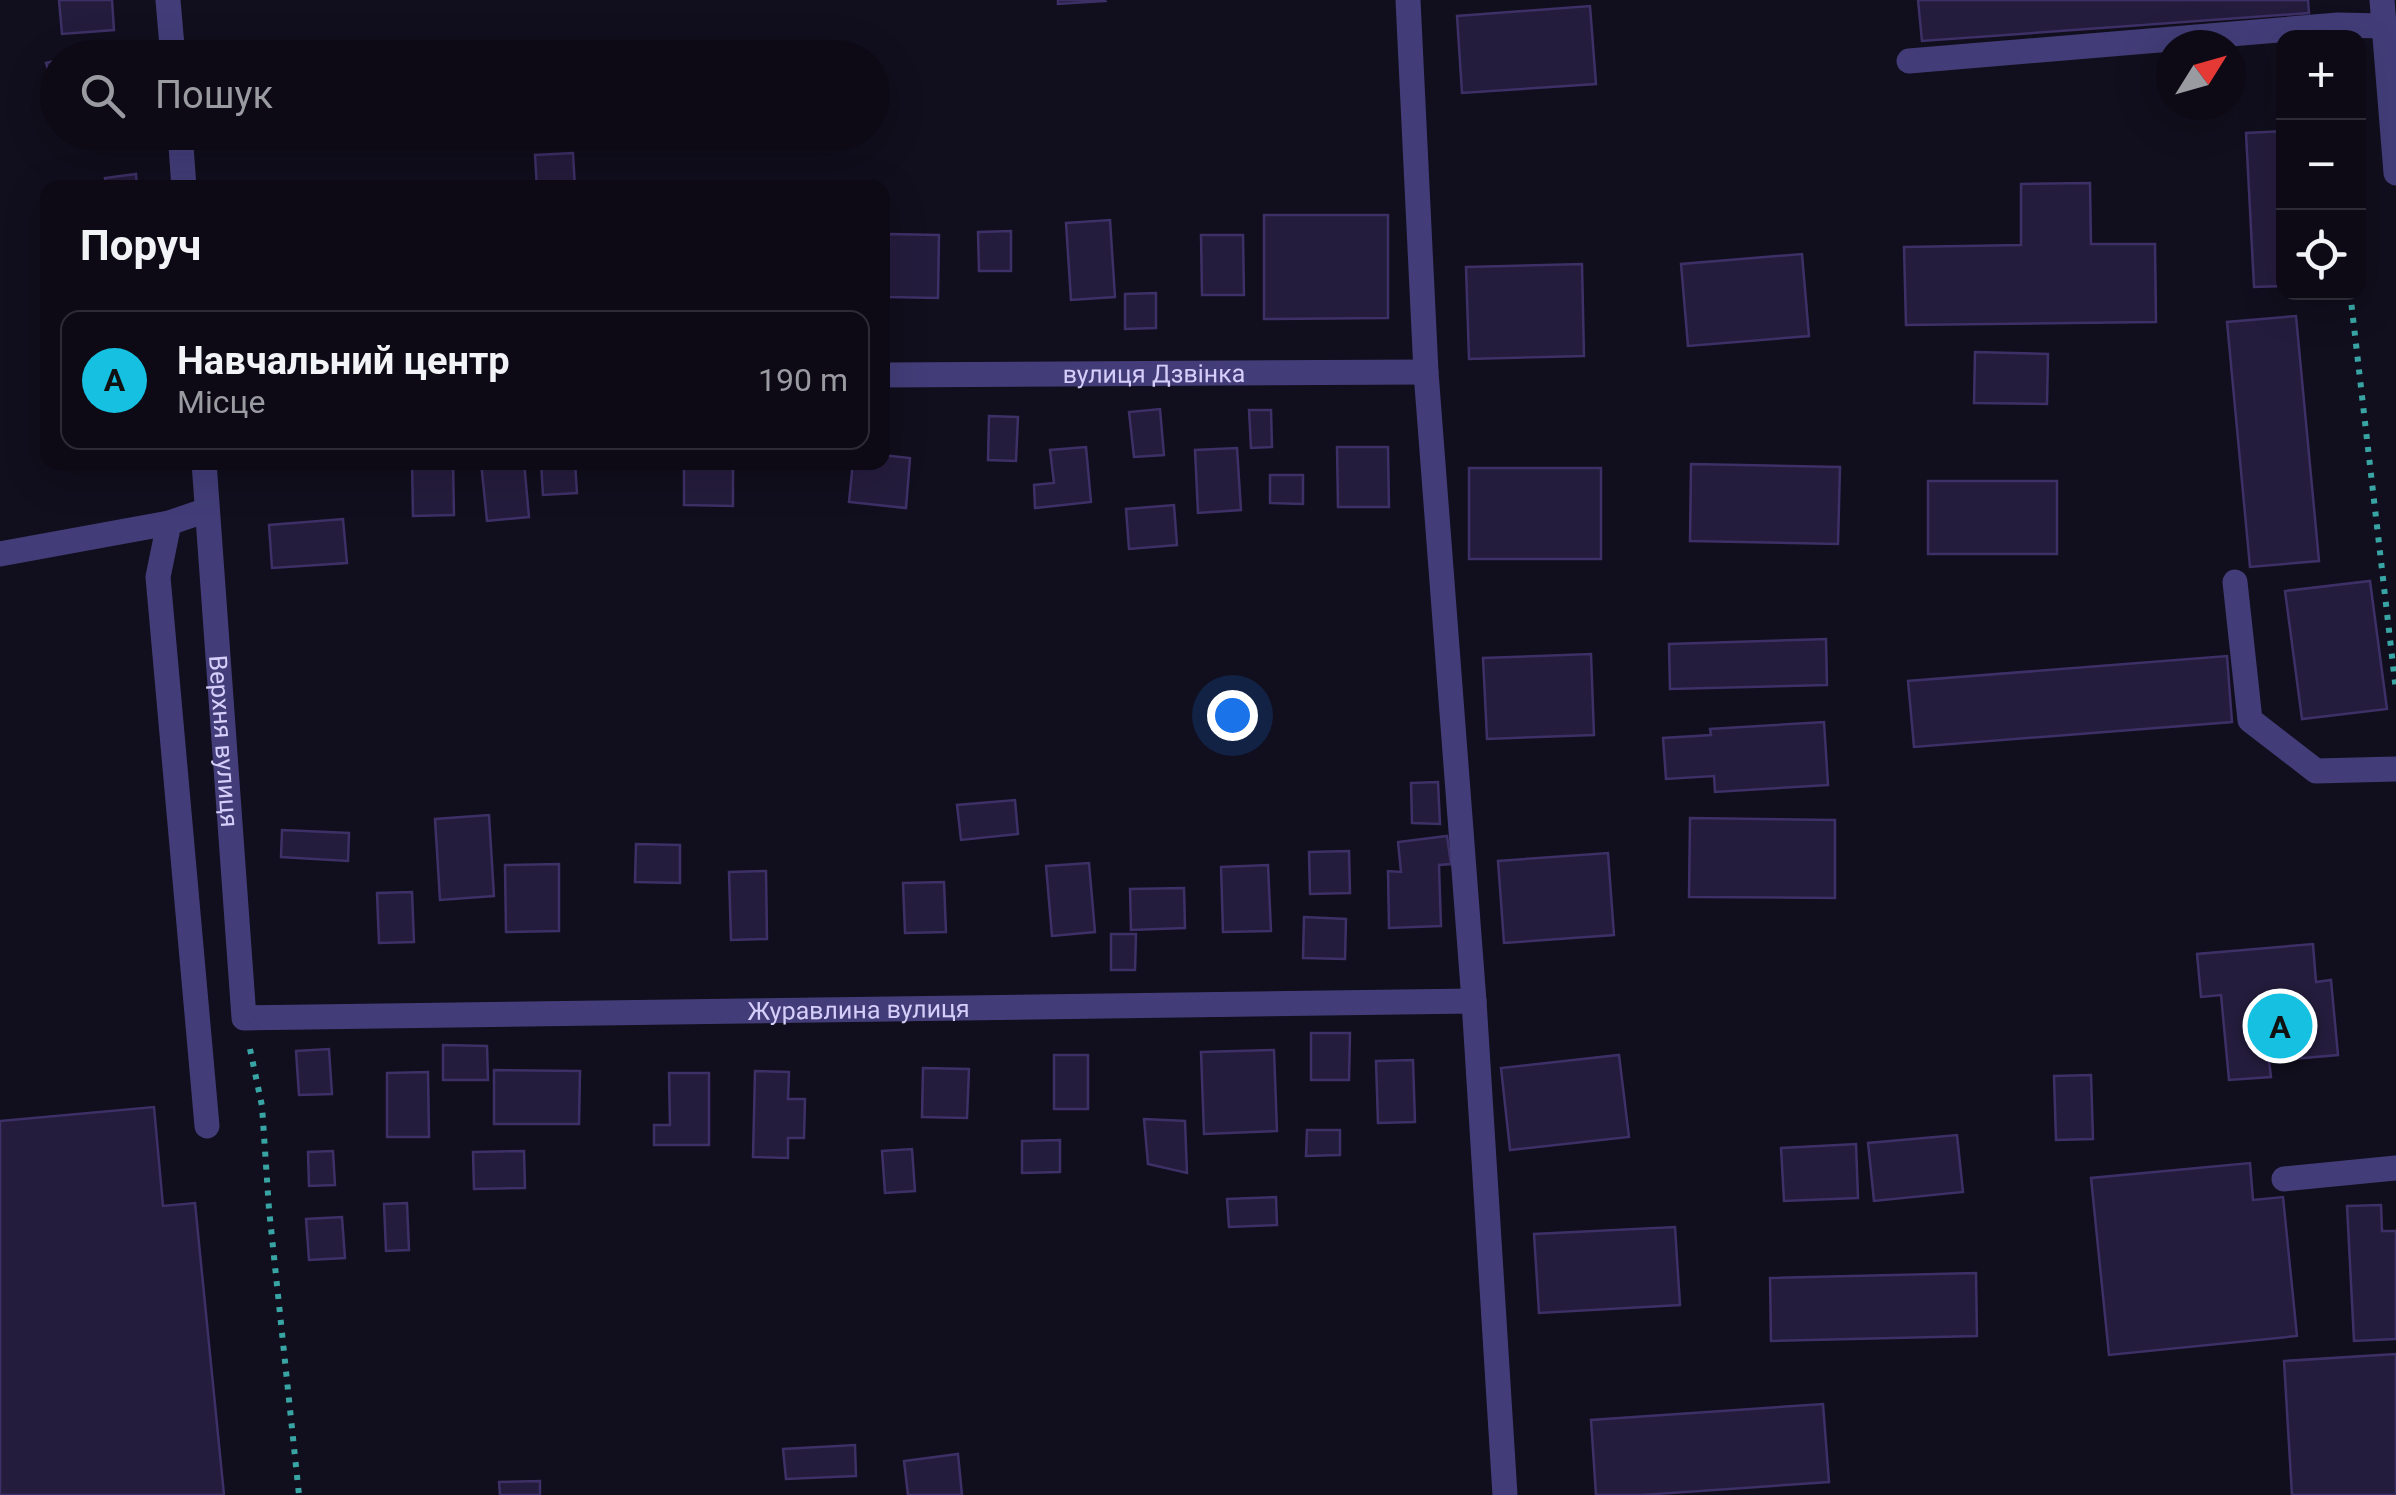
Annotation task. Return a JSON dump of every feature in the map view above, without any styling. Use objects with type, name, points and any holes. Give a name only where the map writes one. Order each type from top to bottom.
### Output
[{"type":"street","points":[[168,0],[171,40]]},
{"type":"street","points":[[1408,0],[1426,372],[1474,1000],[1506,1495]]},
{"type":"street","points":[[1909,61],[2338,25],[2383,13],[2396,172]]},
{"type":"street","points":[[181,150],[183,180]]},
{"type":"street","name":"вулиця Дзвінка","points":[[890,375],[1426,372]]},
{"type":"street","name":"Верхня вулиця","points":[[204,470],[244,1018]]},
{"type":"street","points":[[0,554],[169,523],[207,510]]},
{"type":"street","points":[[169,523],[158,578],[207,1126]]},
{"type":"street","points":[[2236,582],[2250,720],[2316,771],[2396,768]]},
{"type":"street","name":"Журавлина вулиця","points":[[244,1018],[1474,1000]]},
{"type":"street","points":[[2284,1179],[2396,1168]]},
{"type":"path","points":[[2351,300],[2396,691]]},
{"type":"path","points":[[244,1018],[262,1106],[298,1495]]},
{"type":"building","points":[[59,0],[112,0],[114,30],[62,34]]},
{"type":"building","points":[[1058,0],[1104,0],[1105,1],[1058,4]]},
{"type":"building","points":[[1918,0],[2308,0],[2309,13],[1922,41]]},
{"type":"building","points":[[1590,6],[1596,84],[1462,93],[1457,16]]},
{"type":"building","points":[[2276,131],[2276,286],[2254,287],[2246,133]]},
{"type":"building","points":[[573,153],[575,180],[537,180],[535,155]]},
{"type":"building","points":[[136,174],[136,180],[105,180]]},
{"type":"building","points":[[2090,183],[2091,244],[2155,244],[2156,322],[1906,325],[1904,247],[2021,245],[2021,184]]},
{"type":"building","points":[[1264,215],[1388,215],[1388,318],[1264,319]]},
{"type":"building","points":[[1110,220],[1115,297],[1071,300],[1066,223]]},
{"type":"building","points":[[1011,231],[1011,271],[979,271],[978,232]]},
{"type":"building","points":[[890,234],[939,235],[938,298],[890,297]]},
{"type":"building","points":[[1201,235],[1243,235],[1244,295],[1202,295]]},
{"type":"building","points":[[1802,254],[1809,336],[1688,346],[1681,264]]},
{"type":"building","points":[[1582,264],[1584,356],[1469,359],[1466,267]]},
{"type":"building","points":[[1156,293],[1156,328],[1125,329],[1125,294]]},
{"type":"building","points":[[2296,316],[2319,561],[2250,567],[2227,322]]},
{"type":"building","points":[[1975,352],[2048,354],[2047,404],[1974,403]]},
{"type":"building","points":[[1160,409],[1164,455],[1134,457],[1129,412]]},
{"type":"building","points":[[1249,410],[1271,410],[1272,447],[1251,448]]},
{"type":"building","points":[[989,416],[1018,417],[1016,461],[988,460]]},
{"type":"building","points":[[1086,447],[1091,502],[1035,508],[1034,485],[1054,483],[1050,450]]},
{"type":"building","points":[[1337,447],[1388,447],[1389,507],[1338,507]]},
{"type":"building","points":[[1237,448],[1241,510],[1198,513],[1195,450]]},
{"type":"building","points":[[890,456],[910,458],[906,508],[849,502],[852,470],[890,470]]},
{"type":"building","points":[[1691,464],[1840,467],[1838,544],[1690,541]]},
{"type":"building","points":[[1469,468],[1601,468],[1601,559],[1469,559]]},
{"type":"building","points":[[412,470],[453,470],[454,515],[413,516]]},
{"type":"building","points":[[482,470],[525,470],[529,517],[487,521]]},
{"type":"building","points":[[541,470],[576,470],[577,493],[543,495]]},
{"type":"building","points":[[684,470],[733,470],[733,506],[684,505]]},
{"type":"building","points":[[1270,475],[1303,475],[1303,504],[1270,503]]},
{"type":"building","points":[[1928,481],[2057,481],[2057,554],[1928,554]]},
{"type":"building","points":[[1174,505],[1177,545],[1129,549],[1126,509]]},
{"type":"building","points":[[343,519],[347,563],[272,568],[269,525]]},
{"type":"building","points":[[2370,581],[2387,709],[2302,719],[2285,591]]},
{"type":"building","points":[[1826,639],[1827,685],[1670,689],[1669,644]]},
{"type":"building","points":[[1591,654],[1594,735],[1487,739],[1483,658]]},
{"type":"building","points":[[2227,656],[2232,722],[1914,747],[1908,681]]},
{"type":"building","points":[[1824,722],[1828,785],[1715,792],[1714,776],[1666,779],[1663,738],[1711,735],[1710,729]]},
{"type":"building","points":[[1438,782],[1440,824],[1412,823],[1411,783]]},
{"type":"building","points":[[1015,800],[1018,834],[961,840],[957,805]]},
{"type":"building","points":[[489,815],[494,896],[440,900],[435,819]]},
{"type":"building","points":[[1690,818],[1835,820],[1835,898],[1689,897]]},
{"type":"building","points":[[282,830],[349,833],[348,861],[281,857]]},
{"type":"building","points":[[1447,836],[1451,864],[1439,865],[1441,926],[1389,928],[1388,871],[1401,872],[1398,842]]},
{"type":"building","points":[[636,844],[680,845],[680,883],[635,882]]},
{"type":"building","points":[[1349,851],[1350,893],[1310,894],[1309,852]]},
{"type":"building","points":[[1608,853],[1614,935],[1504,943],[1498,861]]},
{"type":"building","points":[[1089,863],[1095,932],[1052,936],[1046,866]]},
{"type":"building","points":[[559,864],[559,931],[506,932],[505,865]]},
{"type":"building","points":[[1268,865],[1271,931],[1223,932],[1221,867]]},
{"type":"building","points":[[766,871],[767,939],[731,940],[729,872]]},
{"type":"building","points":[[944,882],[946,932],[905,933],[903,883]]},
{"type":"building","points":[[1184,888],[1185,928],[1131,930],[1130,889]]},
{"type":"building","points":[[412,892],[414,942],[379,943],[377,893]]},
{"type":"building","points":[[1304,917],[1346,919],[1345,959],[1303,958]]},
{"type":"building","points":[[1111,934],[1136,934],[1135,970],[1111,970]]},
{"type":"building","points":[[2313,944],[2316,982],[2331,980],[2338,1055],[2269,1061],[2271,1077],[2229,1080],[2221,995],[2201,997],[2197,954]]},
{"type":"building","points":[[1311,1033],[1350,1033],[1349,1080],[1311,1080]]},
{"type":"building","points":[[443,1045],[487,1046],[488,1080],[443,1080]]},
{"type":"building","points":[[329,1049],[332,1094],[299,1095],[296,1051]]},
{"type":"building","points":[[1274,1050],[1277,1131],[1204,1134],[1201,1052]]},
{"type":"building","points":[[1054,1055],[1088,1055],[1088,1109],[1054,1109]]},
{"type":"building","points":[[1619,1055],[1629,1137],[1510,1150],[1501,1068]]},
{"type":"building","points":[[1413,1060],[1415,1122],[1378,1123],[1376,1061]]},
{"type":"building","points":[[923,1068],[969,1069],[967,1118],[922,1117]]},
{"type":"building","points":[[494,1070],[580,1071],[579,1124],[494,1124]]},
{"type":"building","points":[[755,1071],[789,1072],[788,1099],[805,1099],[804,1138],[788,1138],[788,1158],[753,1157]]},
{"type":"building","points":[[428,1072],[429,1137],[387,1137],[387,1073]]},
{"type":"building","points":[[669,1073],[709,1073],[709,1145],[654,1145],[654,1125],[670,1125]]},
{"type":"building","points":[[2091,1075],[2093,1139],[2056,1140],[2054,1076]]},
{"type":"building","points":[[154,1107],[163,1206],[195,1203],[224,1495],[0,1495],[0,1121]]},
{"type":"building","points":[[1144,1119],[1185,1121],[1187,1173],[1148,1164]]},
{"type":"building","points":[[1307,1130],[1340,1130],[1340,1155],[1306,1156]]},
{"type":"building","points":[[1957,1135],[1963,1192],[1874,1201],[1868,1143]]},
{"type":"building","points":[[1060,1140],[1060,1172],[1022,1173],[1022,1141]]},
{"type":"building","points":[[1856,1144],[1858,1198],[1784,1201],[1781,1148]]},
{"type":"building","points":[[912,1149],[915,1191],[885,1193],[882,1151]]},
{"type":"building","points":[[333,1151],[335,1185],[309,1186],[308,1152]]},
{"type":"building","points":[[524,1151],[525,1188],[474,1189],[473,1152]]},
{"type":"building","points":[[2250,1163],[2253,1200],[2283,1197],[2297,1336],[2109,1355],[2091,1178]]},
{"type":"building","points":[[1276,1197],[1277,1225],[1229,1227],[1227,1199]]},
{"type":"building","points":[[407,1203],[409,1250],[386,1251],[384,1204]]},
{"type":"building","points":[[2381,1205],[2382,1231],[2396,1231],[2396,1339],[2354,1341],[2347,1206]]},
{"type":"building","points":[[342,1217],[345,1258],[309,1260],[306,1219]]},
{"type":"building","points":[[1675,1227],[1680,1305],[1539,1313],[1534,1234]]},
{"type":"building","points":[[1976,1273],[1977,1336],[1771,1341],[1770,1278]]},
{"type":"building","points":[[2396,1354],[2396,1495],[2292,1495],[2284,1361]]},
{"type":"building","points":[[1823,1404],[1829,1482],[1596,1495],[1591,1420]]},
{"type":"building","points":[[855,1445],[856,1476],[786,1479],[783,1449]]},
{"type":"building","points":[[958,1454],[962,1495],[908,1495],[904,1461]]},
{"type":"building","points":[[540,1481],[540,1495],[500,1495],[499,1482]]},
{"type":"place","name":"Навчальний центр","points":[[2280,1026]]}]
